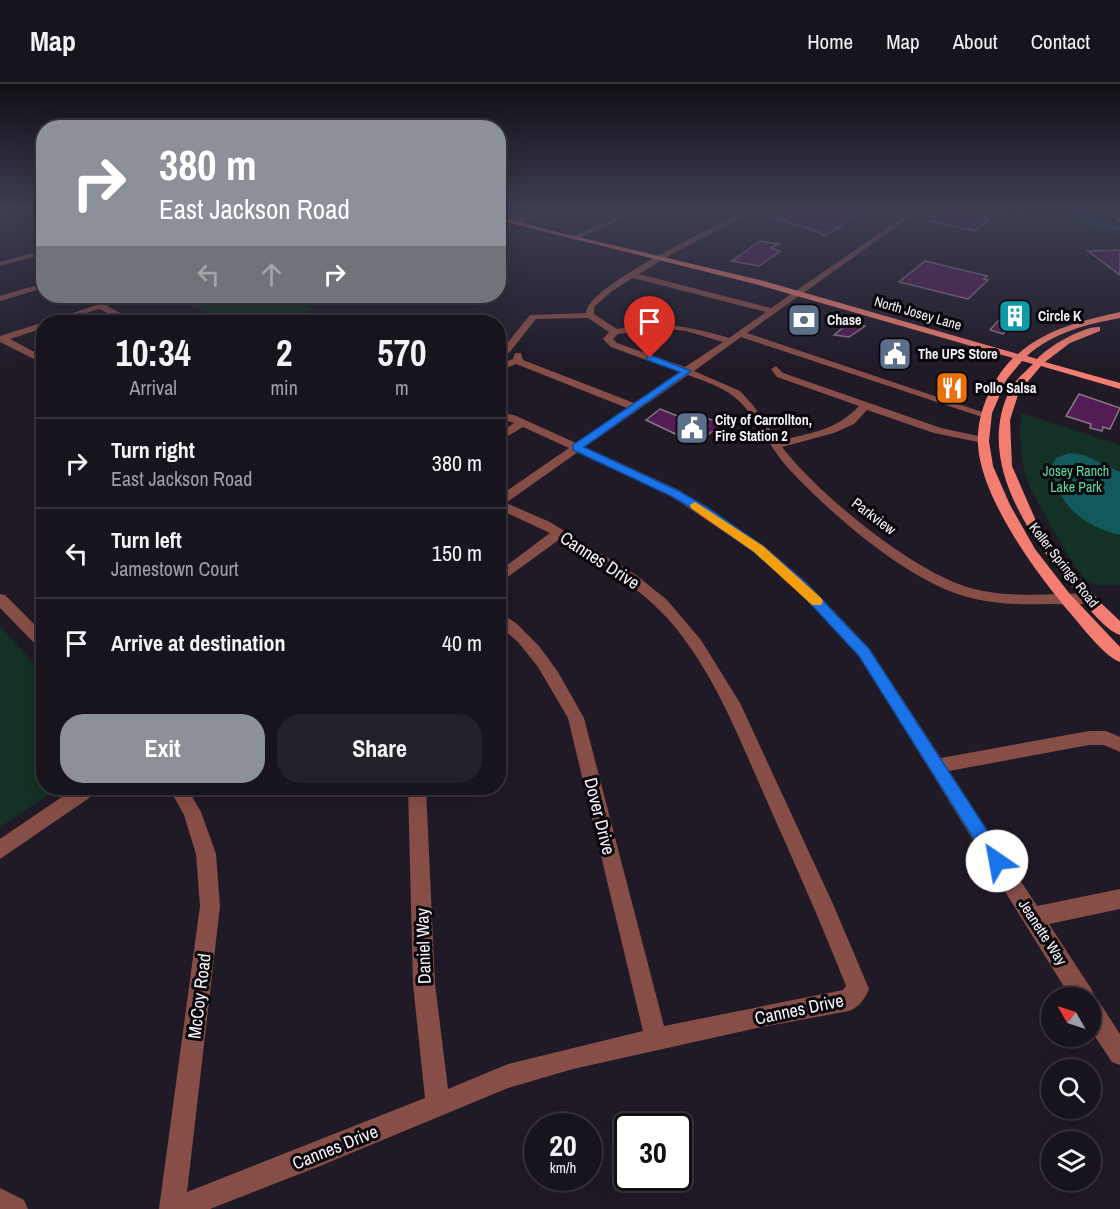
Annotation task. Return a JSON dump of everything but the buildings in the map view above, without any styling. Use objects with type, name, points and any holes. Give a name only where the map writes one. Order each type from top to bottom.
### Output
[{"type":"main road","name":"North Josey Lane","points":[[688,262],[801,291],[1023,354]]},
{"type":"main road","name":"North Josey Lane","points":[[801,291],[861,311],[951,330],[1120,386]]},
{"type":"main road","name":"Keller Springs Road","points":[[1120,315],[1062,330],[1023,354],[998,383],[986,415],[983,440],[985,459],[998,493],[1022,541],[1066,598],[1120,656]]},
{"type":"main road","name":"Keller Springs Road","points":[[1120,322],[1089,331],[1067,341],[1042,360],[1014,392],[1005,420],[1006,466],[1030,521],[1088,598],[1120,630]]},
{"type":"main road","name":"North Josey Lane","points":[[1042,360],[1120,378]]},
{"type":"main road","points":[[986,415],[1005,420]]},
{"type":"street","points":[[590,315],[590,306],[595,301],[652,262]]},
{"type":"street","points":[[506,498],[842,262]]},
{"type":"street","points":[[632,275],[773,311]]},
{"type":"street","points":[[0,298],[36,287]]},
{"type":"street","points":[[72,315],[109,303]]},
{"type":"street","points":[[100,306],[119,315]]},
{"type":"street","points":[[506,347],[533,317],[590,315],[615,332],[650,325],[671,325],[735,337],[986,415]]},
{"type":"street","points":[[1,339],[36,328]]},
{"type":"street","name":"Parkview","points":[[615,332],[608,339],[614,345],[686,371],[735,392],[775,445],[811,486],[910,563],[946,585],[970,593],[1004,599],[1088,598]]},
{"type":"street","points":[[1,339],[36,357]]},
{"type":"street","points":[[506,353],[518,356],[516,362]]},
{"type":"street","points":[[506,363],[516,362],[635,406]]},
{"type":"street","points":[[776,369],[780,375],[938,431],[983,440]]},
{"type":"street","points":[[775,445],[830,431],[850,422],[866,405]]},
{"type":"street","name":"Jeanette Way","points":[[506,418],[577,447],[675,494],[759,549],[801,585],[864,652],[1077,987]]},
{"type":"street","points":[[506,433],[521,423]]},
{"type":"street","name":"Cannes Drive","points":[[174,1209],[320,1154],[508,1076],[573,1058],[849,1000],[858,989],[826,911],[718,675],[698,646],[652,594],[618,569],[559,533],[506,507]]},
{"type":"street","points":[[506,573],[559,533]]},
{"type":"street","points":[[0,599],[36,636]]},
{"type":"street","name":"Dover Drive","points":[[506,624],[532,647],[554,676],[576,718],[656,1040]]},
{"type":"street","points":[[936,766],[1089,738],[1106,738],[1120,746]]},
{"type":"street","points":[[0,850],[79,795]]},
{"type":"street","name":"McCoy Road","points":[[174,1209],[210,906],[206,854],[192,812],[182,795]]},
{"type":"street","name":"Daniel Way","points":[[417,795],[424,984],[438,1104]]},
{"type":"street","points":[[1033,917],[1120,899]]},
{"type":"street","points":[[1101,1025],[1120,1054]]},
{"type":"street","points":[[0,1201],[15,1209]]},
{"type":"green space","points":[[185,303],[301,303],[308,306],[310,311],[306,315],[212,315]]},
{"type":"green space","name":"Josey Ranch Lake Park","points":[[1021,413],[1120,445],[1120,585],[1100,585],[1088,581],[1056,535],[1025,474],[1021,448]]},
{"type":"green space","points":[[0,626],[36,666],[36,795],[48,795],[0,827]]},
{"type":"shaded area","points":[[1069,453],[1084,455],[1120,472],[1120,535],[1083,520],[1066,503],[1059,492],[1051,467],[1056,458]]},
{"type":"slow traffic","points":[[695,505],[759,549],[817,601]]},
{"type":"place","name":"Circle K","points":[[1015,316]]},
{"type":"place","name":"Chase","points":[[804,320]]},
{"type":"place","name":"The UPS Store","points":[[895,354]]},
{"type":"place","name":"Pollo Salsa","points":[[952,388]]},
{"type":"place","name":"City of Carrollton, Fire Station 2","points":[[692,428]]},
{"type":"route","points":[[650,358],[686,371],[577,447],[675,494],[704,511],[759,549],[801,585],[864,652],[875,674],[997,861]]}]
